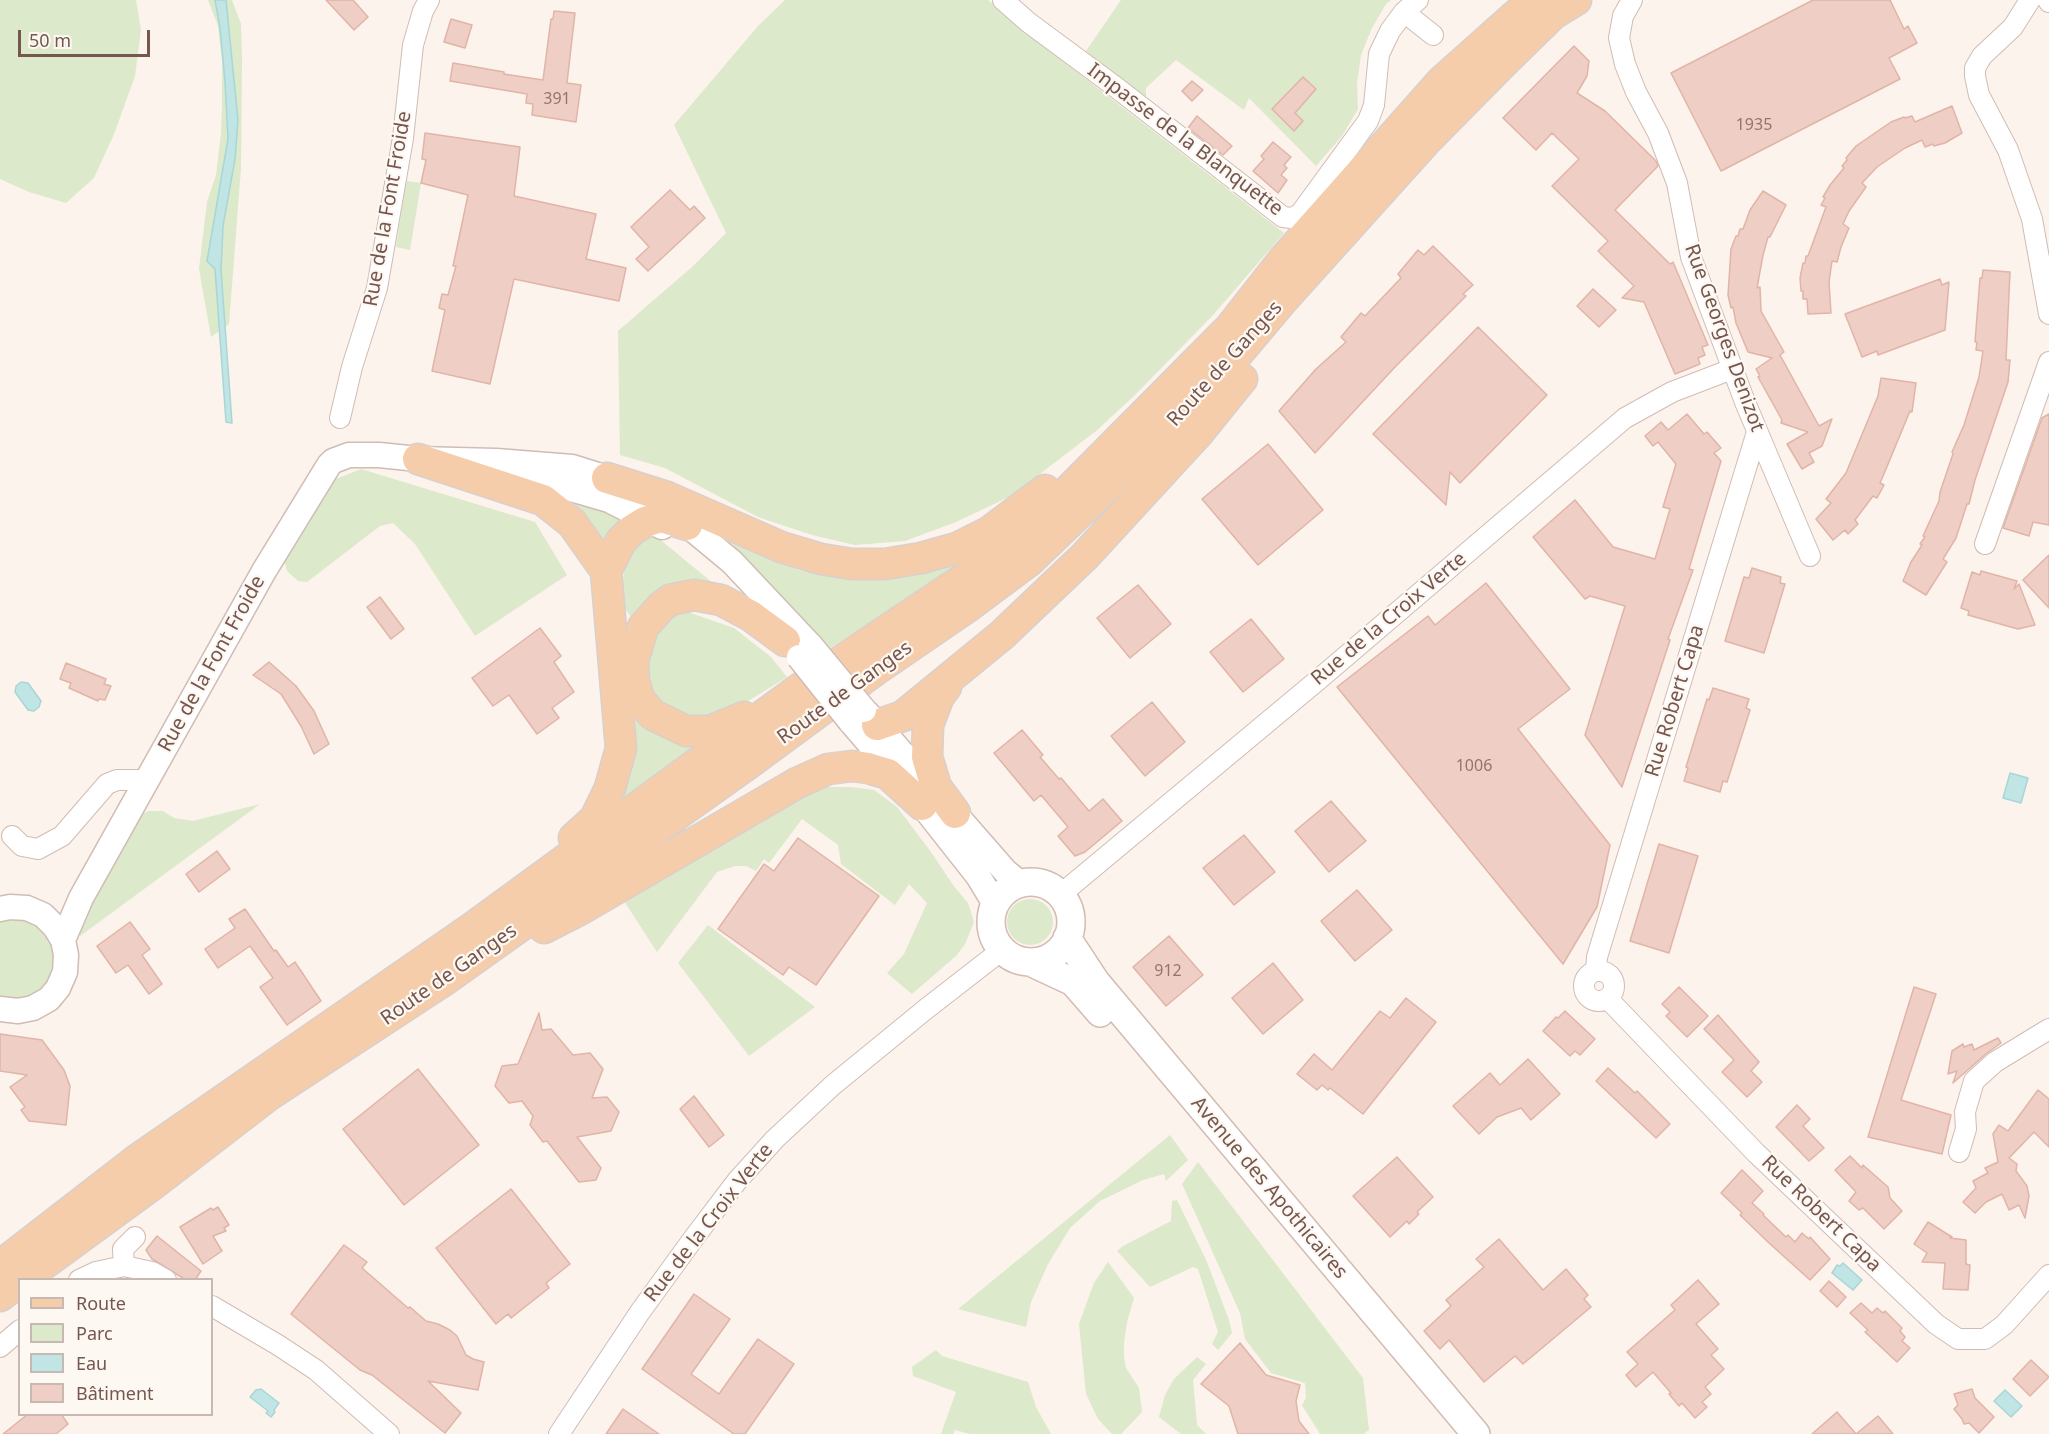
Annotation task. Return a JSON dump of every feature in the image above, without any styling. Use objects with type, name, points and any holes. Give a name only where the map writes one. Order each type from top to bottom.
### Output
[{"type":"main road","name":"Route de Ganges","points":[[24,1278],[152,1185],[268,1095],[443,981],[1029,561],[1206,391],[1364,207],[1558,4]]},
{"type":"main road","name":"Route de Ganges","points":[[0,1266],[138,1160],[472,928],[795,692],[998,556],[1064,495],[1230,328],[1284,259],[1442,81],[1558,4]]},
{"type":"main road","points":[[862,717],[903,717],[1002,635],[1084,556],[1200,430],[1354,237],[1364,207]]},
{"type":"main road","points":[[607,478],[667,497],[781,547],[822,559],[852,564],[885,564],[921,558],[957,548],[989,532],[1130,428]]},
{"type":"main road","points":[[418,459],[543,500],[572,523],[606,571],[621,748],[610,788],[595,819],[472,928]]},
{"type":"main road","points":[[606,571],[621,541],[632,530],[661,517],[687,525]]},
{"type":"main road","points":[[795,692],[710,731],[686,730],[653,715],[639,699],[634,681],[633,661],[643,627],[661,607],[670,600],[694,595],[721,600],[751,616],[800,649]]},
{"type":"main road","points":[[955,813],[936,787],[927,757],[928,725],[935,706],[939,696],[959,671]]},
{"type":"main road","points":[[443,981],[581,909],[797,783],[828,770],[852,766],[888,774],[922,805]]},
{"type":"main road","points":[[1002,950],[992,933],[992,913],[995,904],[1001,895],[1020,883],[1042,883],[1052,888],[1067,904],[1071,927],[1061,948],[1052,956],[1030,962]]},
{"type":"main road","name":"Avenue des Apothicaires","points":[[1067,938],[1096,982],[1476,1434]]},
{"type":"main road","name":"Avenue des Apothicaires","points":[[1002,950],[1073,982],[1452,1434]]},
{"type":"main road","name":"Route de Ganges","points":[[0,1296],[18,1282]]},
{"type":"street","name":"Rue de la Font Froide","points":[[340,418],[352,367],[377,288],[403,138],[413,45],[423,11],[429,0]]},
{"type":"street","name":"Impasse de la Blanquette","points":[[1003,0],[1028,22],[1283,217],[1292,218],[1300,214],[1368,121],[1374,105],[1379,54],[1390,31],[1411,6]]},
{"type":"street","points":[[2030,0],[2013,27],[1982,56],[1975,76],[1979,95],[2008,150],[2032,219],[2049,314]]},
{"type":"street","points":[[1411,6],[1432,35]]},
{"type":"street","name":"Rue Georges Denizot","points":[[1628,8],[1619,38],[1625,64],[1636,92],[1658,132],[1677,183],[1691,257],[1732,369],[1810,556]]},
{"type":"street","points":[[1985,544],[2048,365]]},
{"type":"street","name":"Rue de la Croix Verte","points":[[1060,895],[1318,680],[1626,418],[1672,392],[1732,369]]},
{"type":"street","name":"Rue Robert Capa","points":[[1757,432],[1597,957],[1596,971],[1606,972],[1613,980],[1613,990],[1608,999],[1756,1153],[1936,1324],[1958,1339],[1985,1339],[2004,1325],[2049,1275]]},
{"type":"street","name":"Rue de la Font Froide","points":[[63,940],[81,898],[264,571],[329,465],[349,455],[418,459]]},
{"type":"street","points":[[418,459],[496,461],[572,467],[607,478],[664,506],[732,562],[800,649]]},
{"type":"street","points":[[418,459],[494,472],[609,500],[651,520],[699,553],[800,649],[955,813],[1005,871],[1020,883]]},
{"type":"street","points":[[862,717],[922,805],[978,876],[995,904]]},
{"type":"street","points":[[12,836],[22,846],[38,849],[62,836],[107,784],[117,780],[147,780]]},
{"type":"street","points":[[43,915],[81,898]]},
{"type":"street","points":[[0,909],[27,908],[43,915],[55,927],[63,940],[66,955],[65,972],[58,988],[49,999],[33,1008],[18,1011],[0,1009]]},
{"type":"street","name":"Rue de la Croix Verte","points":[[559,1434],[640,1312],[693,1239],[736,1181],[774,1139],[926,1009],[1002,950]]},
{"type":"street","points":[[1959,1152],[1966,1129],[1965,1112],[1974,1081],[1995,1062],[2049,1029]]},
{"type":"street","points":[[124,1266],[123,1249],[135,1237]]},
{"type":"street","points":[[83,1278],[96,1272],[124,1266],[152,1272],[162,1278]]},
{"type":"street","points":[[213,1307],[316,1370],[389,1434]]},
{"type":"street","points":[[0,1347],[18,1332]]},
{"type":"green space","points":[[0,0],[136,0],[141,30],[135,76],[114,134],[94,178],[66,203],[29,192],[0,179]]},
{"type":"green space","points":[[208,0],[232,0],[241,24],[242,59],[241,168],[229,324],[211,337],[199,269],[207,202],[216,175],[221,134],[222,61],[218,26]]},
{"type":"green space","points":[[785,0],[988,0],[1023,30],[1284,233],[1213,315],[1135,395],[1096,431],[1011,496],[956,522],[905,541],[855,545],[812,535],[758,517],[665,468],[620,455],[618,331],[692,267],[726,233],[674,125],[758,26]]},
{"type":"green space","points":[[1121,0],[1391,0],[1386,4],[1372,28],[1361,55],[1357,83],[1358,109],[1342,136],[1316,166],[1249,98],[1244,110],[1176,60],[1146,88],[1146,101],[1086,51]]},
{"type":"green space","points":[[406,181],[421,183],[410,250],[396,247]]},
{"type":"green space","points":[[361,469],[535,522],[567,575],[475,636],[415,544],[393,523],[380,526],[307,582],[298,581],[287,571],[284,560],[315,505],[336,479]]},
{"type":"green space","points":[[545,492],[586,501],[622,519],[603,544]]},
{"type":"green space","points":[[652,533],[714,584],[633,619],[620,603],[624,572],[632,550]]},
{"type":"green space","points":[[729,540],[744,543],[799,570],[878,580],[905,575],[990,547],[827,650]]},
{"type":"green space","points":[[685,611],[734,628],[771,657],[787,677],[727,714],[704,722],[680,715],[659,703],[648,687],[645,670],[650,639],[671,613]]},
{"type":"green space","points":[[627,698],[715,740],[614,809]]},
{"type":"green space","points":[[824,787],[874,790],[897,807],[968,903],[974,922],[965,944],[956,956],[912,994],[887,973],[904,954],[927,903],[909,884],[895,905],[841,864],[838,845],[802,819],[769,863],[764,859],[756,871],[746,866],[735,866],[717,872],[657,952],[624,901],[792,803]]},
{"type":"green space","points":[[260,804],[80,936],[80,926],[138,815],[149,811],[163,811],[174,818],[193,821]]},
{"type":"green space","points":[[1030,899],[1046,906],[1053,922],[1046,938],[1030,945],[1014,938],[1007,922],[1014,906]]},
{"type":"green space","points":[[13,919],[26,920],[38,926],[54,946],[56,959],[54,972],[38,993],[26,998],[13,999],[0,996],[0,922]]},
{"type":"green space","points":[[708,925],[815,1007],[749,1056],[678,963]]},
{"type":"green space","points":[[1170,1135],[1188,1160],[1166,1181],[1164,1174],[1143,1180],[1100,1201],[1070,1228],[1048,1264],[1031,1302],[1026,1327],[958,1309]]},
{"type":"green space","points":[[1198,1162],[1363,1378],[1369,1430],[1363,1434],[1320,1434],[1302,1405],[1306,1398],[1305,1383],[1271,1373],[1245,1339],[1240,1313],[1182,1184]]},
{"type":"green space","points":[[1177,1200],[1207,1262],[1229,1320],[1232,1333],[1218,1350],[1212,1344],[1218,1332],[1198,1269],[1193,1267],[1150,1287],[1117,1251],[1171,1221],[1172,1201]]},
{"type":"green space","points":[[1108,1262],[1134,1298],[1127,1322],[1124,1357],[1126,1368],[1139,1388],[1142,1412],[1121,1434],[1112,1434],[1098,1419],[1086,1394],[1079,1324],[1094,1283]]},
{"type":"green space","points":[[936,1350],[942,1356],[1028,1382],[1036,1407],[1051,1434],[970,1434],[955,1430],[953,1434],[941,1434],[956,1392],[913,1376],[912,1367]]},
{"type":"green space","points":[[1197,1357],[1206,1364],[1193,1380],[1197,1425],[1206,1434],[1181,1434],[1159,1417],[1165,1395],[1174,1379]]},
{"type":"water","points":[[215,0],[226,0],[238,120],[235,159],[223,226],[221,270],[232,423],[226,422],[215,269],[207,261],[228,139],[225,81]]},
{"type":"water","points":[[21,682],[28,683],[41,701],[39,707],[34,711],[28,710],[15,692],[16,686]]},
{"type":"water","points":[[2010,773],[2028,778],[2021,803],[2003,798]]},
{"type":"water","points":[[1843,1263],[1862,1280],[1853,1290],[1832,1273],[1837,1265],[1840,1266]]},
{"type":"water","points":[[261,1389],[279,1403],[271,1417],[266,1413],[268,1411],[250,1397],[256,1390]]},
{"type":"water","points":[[2005,1390],[2022,1406],[2011,1417],[1994,1401]]},
{"type":"building","points":[[326,0],[353,0],[368,17],[354,30]]},
{"type":"building","points":[[1813,0],[1890,0],[1904,29],[1908,26],[1917,43],[1889,58],[1900,79],[1721,171],[1671,73]]},
{"type":"building","points":[[554,11],[575,13],[567,83],[581,85],[576,122],[532,115],[533,104],[526,103],[527,94],[450,81],[453,63],[543,80]]},
{"type":"building","points":[[451,19],[472,25],[465,48],[444,42]]},
{"type":"building","points":[[1574,46],[1589,61],[1587,76],[1577,93],[1605,111],[1656,161],[1658,166],[1615,210],[1670,264],[1673,262],[1708,345],[1702,347],[1705,355],[1698,358],[1700,364],[1675,374],[1644,302],[1622,298],[1634,286],[1598,251],[1608,241],[1552,186],[1579,159],[1552,133],[1536,150],[1503,118]]},
{"type":"building","points":[[1303,77],[1316,89],[1295,113],[1303,121],[1294,131],[1272,109]]},
{"type":"building","points":[[1192,81],[1203,90],[1192,101],[1182,91]]},
{"type":"building","points":[[1952,106],[1962,133],[1945,143],[1934,146],[1933,144],[1925,147],[1922,140],[1905,148],[1877,167],[1862,183],[1866,187],[1843,224],[1849,228],[1837,262],[1832,261],[1829,282],[1831,313],[1808,314],[1807,299],[1803,299],[1803,291],[1801,291],[1800,278],[1803,263],[1808,256],[1826,207],[1821,205],[1825,198],[1823,197],[1844,168],[1842,166],[1846,158],[1856,146],[1891,122],[1912,116],[1915,122]]},
{"type":"building","points":[[1197,116],[1232,146],[1223,155],[1188,128]]},
{"type":"building","points":[[425,133],[520,147],[514,196],[596,214],[586,259],[626,268],[619,301],[514,279],[490,384],[432,371],[445,310],[439,308],[442,294],[448,295],[456,266],[453,266],[468,195],[421,183],[426,160],[422,159]]},
{"type":"building","points":[[1273,142],[1291,157],[1284,165],[1287,168],[1281,175],[1287,180],[1278,193],[1253,171],[1264,159],[1261,156]]},
{"type":"building","points":[[670,190],[690,210],[694,206],[705,218],[648,271],[636,259],[649,247],[631,227]]},
{"type":"building","points":[[1763,191],[1786,205],[1768,237],[1763,255],[1757,288],[1760,287],[1761,311],[1784,352],[1780,355],[1819,426],[1832,419],[1822,446],[1809,453],[1814,462],[1802,469],[1787,444],[1808,432],[1781,423],[1782,420],[1758,377],[1760,376],[1756,369],[1772,358],[1748,352],[1728,295],[1731,249],[1740,229],[1743,229],[1750,210]]},
{"type":"building","points":[[1433,246],[1473,285],[1463,294],[1466,296],[1396,366],[1315,453],[1279,411],[1316,369],[1346,342],[1341,337],[1361,313],[1365,316],[1401,278],[1398,274],[1418,250],[1424,255]]},
{"type":"building","points":[[1983,270],[2010,272],[2006,360],[2010,360],[2008,382],[1969,504],[1967,504],[1956,538],[1943,559],[1947,562],[1926,595],[1903,581],[1922,545],[1920,544],[1925,537],[1923,536],[1939,501],[1952,452],[1964,425],[1979,377],[1983,351],[1976,350],[1977,342],[1975,342],[1980,278],[1982,278]]},
{"type":"building","points":[[1940,279],[1942,285],[1949,282],[1945,330],[1878,355],[1877,351],[1862,357],[1845,314]]},
{"type":"building","points":[[1593,289],[1616,310],[1599,327],[1577,306]]},
{"type":"building","points":[[1478,327],[1547,395],[1460,483],[1450,472],[1446,505],[1373,434]]},
{"type":"building","points":[[1881,378],[1916,383],[1912,412],[1910,411],[1880,483],[1884,485],[1877,498],[1873,496],[1855,520],[1858,524],[1848,534],[1845,530],[1833,540],[1816,519],[1831,503],[1826,499],[1846,473],[1878,396]]},
{"type":"building","points":[[1687,414],[1704,434],[1707,432],[1721,448],[1714,453],[1721,461],[1689,569],[1693,570],[1668,639],[1670,640],[1622,787],[1585,735],[1625,606],[1590,596],[1585,599],[1533,537],[1575,500],[1613,547],[1655,559],[1670,509],[1663,507],[1676,464],[1658,442],[1653,446],[1645,436],[1661,422],[1668,430]]},
{"type":"building","points":[[2049,414],[2049,525],[2033,522],[2029,536],[2003,528],[2042,418]]},
{"type":"building","points":[[1268,444],[1323,510],[1258,565],[1202,499]]},
{"type":"building","points":[[2049,555],[2049,608],[2023,580]]},
{"type":"building","points":[[1752,568],[1781,577],[1780,583],[1785,584],[1764,653],[1725,641],[1744,577],[1749,578]]},
{"type":"building","points":[[1981,571],[2017,581],[2014,589],[2019,584],[2035,625],[2018,629],[1968,615],[1969,611],[1961,608],[1972,572],[1980,575]]},
{"type":"building","points":[[1486,583],[1570,689],[1518,729],[1610,845],[1597,907],[1563,964],[1337,687],[1428,616],[1435,625]]},
{"type":"building","points":[[1138,585],[1171,624],[1130,658],[1097,618]]},
{"type":"building","points":[[380,597],[404,629],[391,639],[367,607]]},
{"type":"building","points":[[1251,619],[1284,659],[1243,692],[1210,652]]},
{"type":"building","points":[[540,628],[561,656],[554,662],[574,692],[552,708],[559,718],[537,734],[509,695],[493,706],[472,678]]},
{"type":"building","points":[[269,662],[296,686],[314,711],[329,744],[314,754],[301,726],[281,694],[253,675]]},
{"type":"building","points":[[66,663],[106,679],[104,684],[111,686],[105,700],[99,699],[98,701],[69,688],[71,683],[60,679]]},
{"type":"building","points":[[1713,688],[1749,699],[1746,708],[1750,710],[1727,782],[1723,781],[1720,792],[1684,781],[1688,768],[1686,767],[1707,699],[1709,700]]},
{"type":"building","points":[[1152,702],[1185,742],[1145,776],[1111,736]]},
{"type":"building","points":[[1022,730],[1043,755],[1040,757],[1089,811],[1103,799],[1122,821],[1085,852],[1075,856],[1058,836],[1068,827],[1041,795],[1034,801],[994,753]]},
{"type":"building","points":[[1331,801],[1366,841],[1329,872],[1295,831]]},
{"type":"building","points":[[1244,835],[1275,872],[1234,905],[1203,868]]},
{"type":"building","points":[[798,838],[879,896],[816,985],[789,967],[783,975],[718,929],[764,864],[774,871]]},
{"type":"building","points":[[1659,844],[1698,856],[1669,953],[1630,941]]},
{"type":"building","points":[[217,851],[230,869],[199,892],[186,874]]},
{"type":"building","points":[[1357,890],[1392,930],[1355,961],[1321,921]]},
{"type":"building","points":[[245,909],[288,967],[295,962],[321,1001],[287,1025],[260,987],[273,978],[250,946],[218,968],[205,949],[235,928],[229,919]]},
{"type":"building","points":[[130,922],[150,949],[142,955],[162,984],[149,994],[128,965],[116,973],[97,946]]},
{"type":"building","points":[[1169,936],[1203,975],[1166,1006],[1133,967]]},
{"type":"building","points":[[1273,963],[1303,1000],[1263,1034],[1232,998]]},
{"type":"building","points":[[1679,987],[1708,1016],[1687,1037],[1666,1016],[1670,1012],[1662,1004]]},
{"type":"building","points":[[1914,987],[1936,994],[1901,1100],[1951,1115],[1942,1154],[1868,1137]]},
{"type":"building","points":[[1406,998],[1436,1022],[1363,1114],[1330,1088],[1328,1090],[1322,1085],[1317,1090],[1297,1074],[1314,1054],[1332,1070],[1380,1011],[1390,1018]]},
{"type":"building","points":[[1565,1011],[1595,1039],[1580,1055],[1575,1051],[1570,1056],[1543,1031]]},
{"type":"building","points":[[539,1013],[542,1030],[551,1029],[573,1055],[590,1053],[603,1069],[592,1098],[607,1097],[619,1112],[611,1131],[577,1137],[601,1168],[596,1180],[579,1182],[547,1141],[543,1142],[530,1125],[533,1116],[522,1101],[509,1103],[495,1086],[502,1066],[518,1064]]},
{"type":"building","points":[[1718,1015],[1759,1062],[1751,1071],[1762,1082],[1747,1097],[1722,1072],[1734,1060],[1704,1029]]},
{"type":"building","points":[[0,1034],[42,1040],[64,1070],[70,1086],[66,1125],[29,1121],[21,1110],[25,1107],[10,1087],[27,1075],[0,1071]]},
{"type":"building","points":[[1998,1038],[2001,1043],[1953,1083],[1957,1071],[1948,1074],[1952,1051],[1963,1044],[1964,1047],[1972,1044],[1974,1050]]},
{"type":"building","points":[[1528,1059],[1560,1094],[1531,1120],[1521,1108],[1497,1117],[1479,1134],[1453,1106],[1490,1073],[1500,1085]]},
{"type":"building","points":[[1608,1068],[1635,1093],[1637,1091],[1670,1124],[1656,1138],[1596,1081]]},
{"type":"building","points":[[418,1069],[479,1145],[404,1205],[343,1129]]},
{"type":"building","points":[[2038,1090],[2049,1099],[2049,1147],[2034,1132],[2009,1158],[2017,1164],[2016,1171],[2027,1186],[2029,1196],[2025,1218],[2019,1205],[2009,1210],[2002,1194],[1986,1202],[1975,1213],[1963,1202],[1976,1188],[1973,1181],[1988,1173],[1985,1168],[1998,1162],[1993,1134],[1999,1125],[2008,1131]]},
{"type":"building","points":[[694,1096],[724,1135],[709,1147],[680,1109]]},
{"type":"building","points":[[1797,1105],[1810,1119],[1803,1126],[1824,1148],[1809,1161],[1776,1127]]},
{"type":"building","points":[[1850,1156],[1888,1187],[1890,1198],[1902,1211],[1884,1229],[1863,1208],[1859,1210],[1849,1201],[1856,1192],[1835,1170]]},
{"type":"building","points":[[1397,1157],[1433,1197],[1417,1212],[1419,1214],[1409,1224],[1407,1221],[1390,1237],[1353,1196]]},
{"type":"building","points":[[1742,1170],[1763,1191],[1752,1203],[1763,1215],[1786,1237],[1788,1235],[1795,1242],[1802,1233],[1809,1239],[1810,1237],[1830,1259],[1810,1280],[1740,1215],[1742,1213],[1721,1193]]},
{"type":"building","points":[[511,1189],[570,1264],[546,1283],[549,1288],[511,1318],[508,1314],[496,1324],[436,1248]]},
{"type":"building","points":[[218,1207],[229,1225],[224,1228],[226,1231],[213,1236],[222,1251],[203,1264],[180,1227],[211,1208],[213,1210]]},
{"type":"building","points":[[1928,1222],[1952,1237],[1950,1238],[1966,1240],[1966,1264],[1970,1265],[1968,1290],[1943,1289],[1945,1263],[1922,1262],[1927,1253],[1914,1244]]},
{"type":"building","points":[[157,1236],[201,1271],[196,1278],[183,1278],[152,1259],[146,1250]]},
{"type":"building","points":[[1499,1239],[1543,1290],[1566,1269],[1588,1295],[1584,1299],[1591,1307],[1523,1364],[1515,1356],[1484,1382],[1449,1340],[1440,1349],[1424,1331],[1451,1306],[1446,1300],[1484,1267],[1476,1259]]},
{"type":"building","points":[[344,1245],[367,1262],[362,1268],[408,1308],[410,1307],[426,1321],[450,1330],[457,1336],[466,1355],[484,1362],[478,1390],[428,1381],[461,1413],[445,1433],[372,1375],[360,1370],[291,1314]]},
{"type":"building","points":[[1698,1280],[1719,1304],[1696,1324],[1718,1349],[1711,1355],[1724,1369],[1705,1387],[1711,1394],[1702,1402],[1707,1407],[1695,1418],[1682,1403],[1679,1406],[1653,1372],[1636,1387],[1626,1375],[1638,1364],[1627,1352],[1675,1310],[1671,1305]]},
{"type":"building","points":[[1829,1281],[1846,1297],[1837,1307],[1820,1291]]},
{"type":"building","points":[[694,1294],[730,1319],[691,1374],[719,1394],[758,1339],[794,1364],[745,1434],[734,1434],[642,1369]]},
{"type":"building","points":[[1861,1303],[1872,1313],[1877,1308],[1883,1313],[1885,1311],[1902,1328],[1900,1331],[1905,1337],[1902,1341],[1910,1348],[1897,1362],[1865,1332],[1868,1330],[1850,1313]]},
{"type":"building","points":[[1240,1343],[1266,1375],[1300,1385],[1296,1401],[1299,1421],[1309,1434],[1238,1434],[1229,1406],[1201,1384]]},
{"type":"building","points":[[2031,1360],[2049,1377],[2030,1396],[2013,1379]]},
{"type":"building","points":[[1972,1389],[1975,1398],[1994,1417],[1979,1433],[1969,1423],[1964,1424],[1954,1409],[1958,1405],[1954,1394]]},
{"type":"building","points":[[623,1409],[659,1434],[606,1434]]},
{"type":"building","points":[[1837,1412],[1856,1434],[1812,1434]]},
{"type":"building","points":[[26,1416],[62,1416],[68,1424],[56,1434],[3,1434]]},
{"type":"building","points":[[1878,1416],[1893,1434],[1856,1434]]}]
